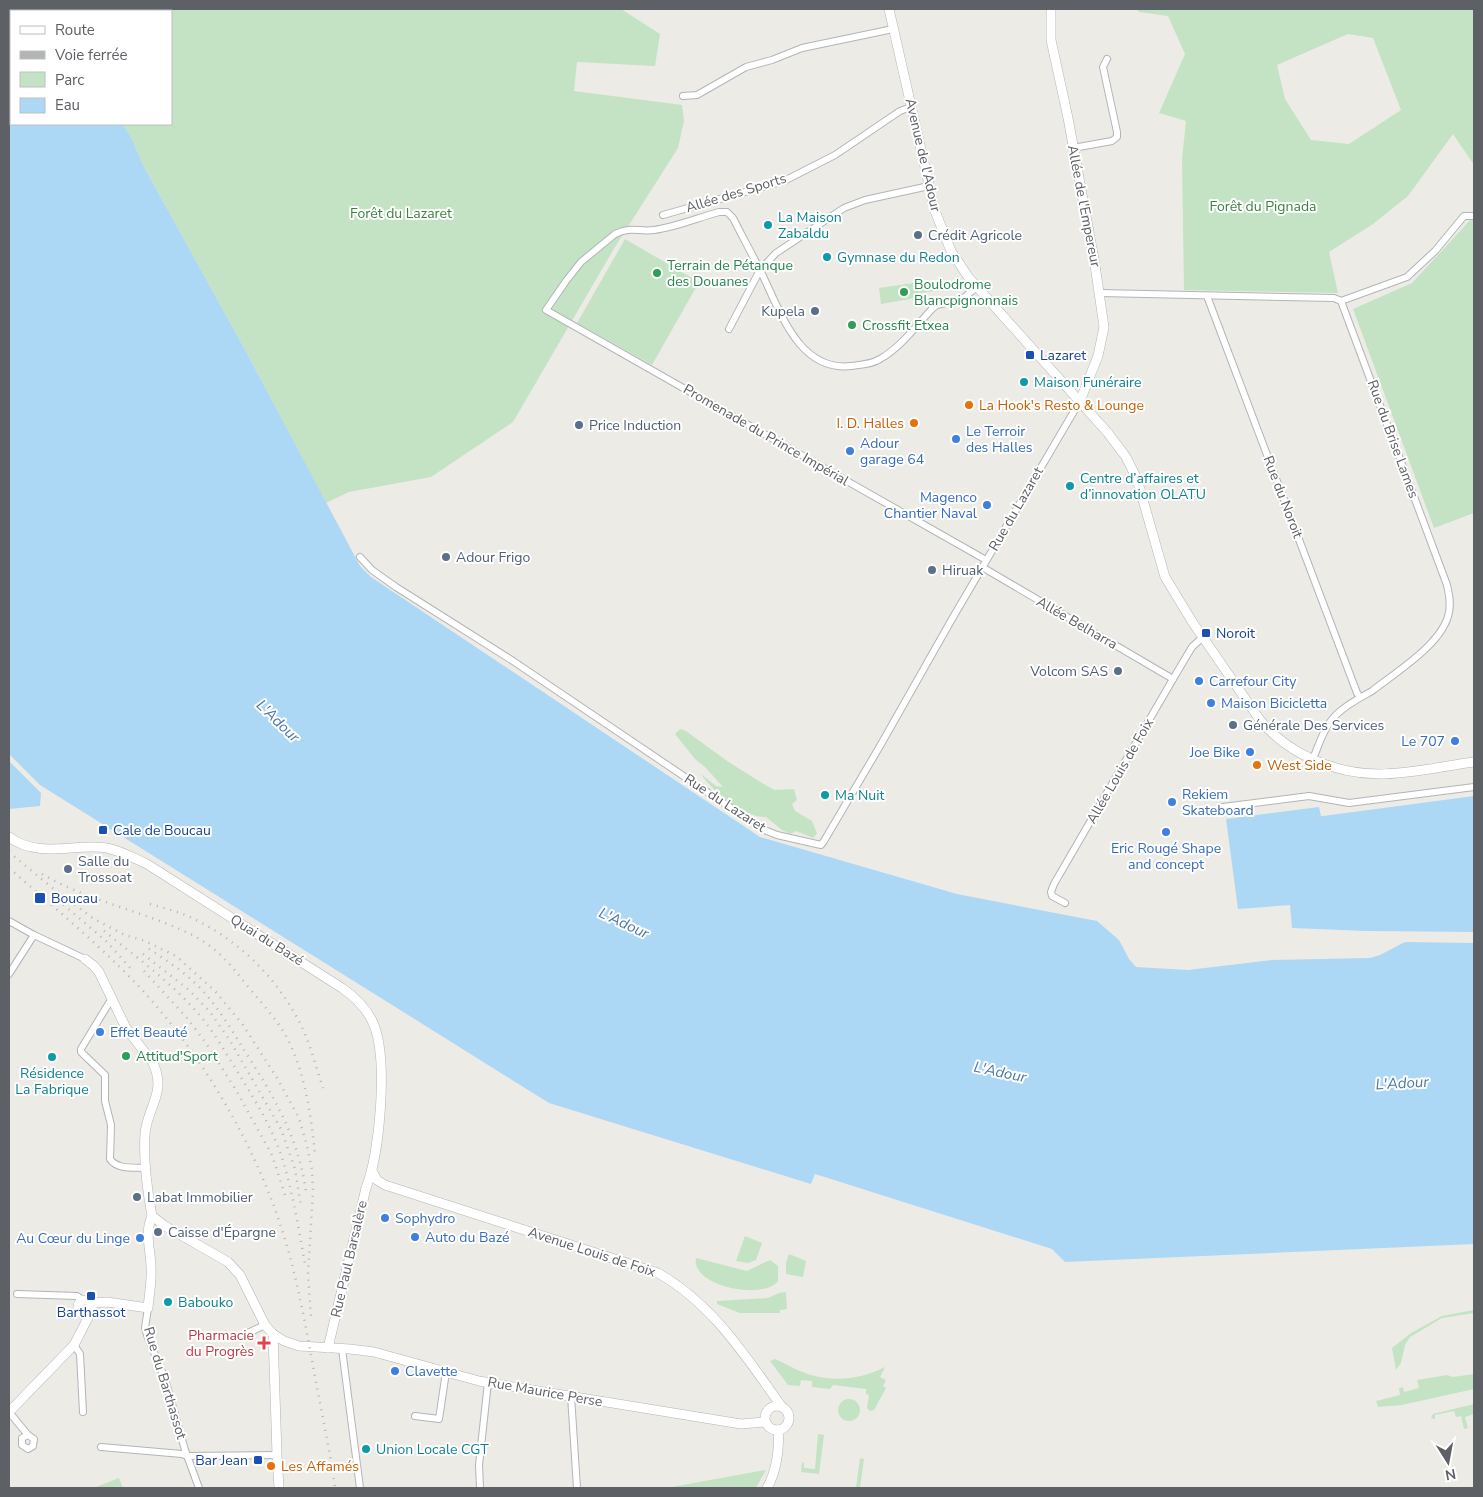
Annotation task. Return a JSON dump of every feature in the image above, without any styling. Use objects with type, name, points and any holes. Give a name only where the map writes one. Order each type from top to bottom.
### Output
[{"type":"main road","name":"Avenue de l'Adour","points":[[889,9],[929,186],[941,229],[950,251],[977,287],[1080,401],[1121,450],[1133,470],[1142,494],[1165,577],[1202,637],[1268,730],[1287,746],[1313,759],[1346,770],[1380,774],[1474,762]]},
{"type":"main road","name":"Allée de l'Empereur","points":[[1051,9],[1051,40],[1100,293],[1104,327],[1093,372],[1080,401]]},
{"type":"main road","name":"Quai du Bazé","points":[[9,837],[27,847],[47,850],[106,848],[129,855],[147,864],[349,993],[368,1014],[374,1025],[380,1054],[382,1084],[372,1171]]},
{"type":"main road","points":[[85,960],[99,972],[126,1028],[156,1069],[158,1095],[145,1134],[146,1188],[152,1216],[165,1226],[228,1262],[240,1275],[265,1325],[273,1334],[280,1488]]},
{"type":"main road","name":"Rue Paul Barsalère","points":[[328,1348],[366,1188],[372,1171]]},
{"type":"main road","name":"Avenue Louis de Foix","points":[[372,1171],[377,1180],[385,1184],[658,1273],[685,1290],[698,1301],[744,1353],[773,1394],[778,1406]]},
{"type":"main road","name":"Rue du Barthassot","points":[[148,1308],[151,1267],[148,1224],[152,1216]]},
{"type":"main road","points":[[9,1412],[74,1345],[80,1332],[91,1308],[88,1300],[83,1300],[78,1305],[80,1332]]},
{"type":"main road","points":[[78,1310],[84,1314],[91,1308],[107,1302],[148,1308]]},
{"type":"main road","name":"Rue Maurice Perse","points":[[273,1334],[291,1344],[374,1352],[488,1382],[741,1424],[765,1422]]},
{"type":"main road","points":[[778,1406],[788,1412],[789,1420],[785,1427],[778,1430],[770,1429],[765,1422],[766,1411],[778,1406]]},
{"type":"main road","points":[[767,1488],[774,1470],[779,1440],[778,1430]]},
{"type":"street","points":[[683,96],[697,96],[746,67],[772,60],[802,48],[893,29]]},
{"type":"street","points":[[1073,148],[1112,141],[1117,137],[1118,132],[1103,67],[1107,59]]},
{"type":"street","name":"Allée des Sports","points":[[663,215],[784,181],[835,155],[900,111],[911,107]]},
{"type":"street","points":[[729,330],[760,270],[776,253],[844,208],[865,200],[929,186]]},
{"type":"street","name":"Promenade du Prince Impérial","points":[[760,270],[732,218],[727,212],[719,212],[652,230],[633,229],[615,234],[581,262],[546,310],[986,560]]},
{"type":"street","points":[[1100,293],[1334,298],[1341,301],[1407,277],[1435,251],[1464,216],[1474,216]]},
{"type":"street","points":[[760,270],[787,326],[797,342],[809,355],[824,362],[845,367],[872,363],[879,359],[897,346],[932,309],[938,305],[962,299],[977,287]]},
{"type":"street","name":"Rue du Noroit","points":[[1207,296],[1360,697]]},
{"type":"street","name":"Rue du Brise Lames","points":[[1313,759],[1323,735],[1334,718],[1436,640],[1449,613],[1450,600],[1447,585],[1341,301]]},
{"type":"street","name":"Rue du Lazaret","points":[[360,558],[372,570],[396,587],[513,661],[762,829],[777,835],[821,845],[1066,422],[1080,401]]},
{"type":"street","name":"Allée Belharra","points":[[982,568],[1173,680]]},
{"type":"street","name":"Allée Louis de Foix","points":[[1065,902],[1052,896],[1051,892],[1054,884],[1192,647],[1202,637]]},
{"type":"street","points":[[1223,807],[1309,796],[1349,803],[1474,787]]},
{"type":"street","points":[[9,920],[34,935],[85,960]]},
{"type":"street","points":[[9,974],[34,935]]},
{"type":"street","points":[[112,998],[81,1052],[105,1075],[105,1101],[111,1125],[110,1159],[113,1164],[120,1166],[146,1168]]},
{"type":"street","points":[[17,1294],[77,1296],[83,1300]]},
{"type":"street","name":"Rue du Barthassot","points":[[148,1308],[146,1328],[165,1379],[199,1488]]},
{"type":"street","points":[[239,1337],[265,1325]]},
{"type":"street","points":[[74,1345],[80,1354],[83,1412]]},
{"type":"street","points":[[342,1349],[360,1488]]},
{"type":"street","points":[[415,1416],[439,1419],[446,1372]]},
{"type":"street","points":[[480,1488],[479,1465],[488,1382]]},
{"type":"street","points":[[571,1396],[576,1488]]},
{"type":"street","points":[[9,1412],[28,1435]]},
{"type":"street","points":[[101,1447],[188,1456],[277,1455]]},
{"type":"green space","name":"Forêt du Lazaret","points":[[621,9],[660,34],[655,66],[577,62],[574,91],[682,105],[684,121],[678,148],[615,247],[513,422],[431,477],[349,492],[326,503],[243,346],[143,165],[124,125],[172,125],[172,10],[158,10]]},
{"type":"green space","name":"Forêt du Pignada","points":[[1137,9],[1474,9],[1474,165],[1453,134],[1408,196],[1373,224],[1329,252],[1338,293],[1184,290],[1182,159],[1186,121],[1159,113],[1185,54],[1168,16],[1139,12]],"holes":[[[1348,34],[1373,38],[1401,110],[1349,144],[1311,140],[1285,99],[1277,65]]]},
{"type":"green space","points":[[1474,216],[1474,513],[1434,528],[1353,309],[1412,283]]},
{"type":"green space","points":[[625,239],[699,282],[652,365],[577,323]]},
{"type":"green space","name":"Boulodrome Blancpignonnais","points":[[934,280],[936,291],[920,293],[920,297],[881,304],[879,288]]},
{"type":"green space","points":[[680,729],[686,731],[727,761],[767,786],[775,790],[794,789],[797,800],[792,804],[795,811],[812,821],[817,833],[813,838],[796,831],[790,834],[766,817],[749,813],[730,802],[713,788],[701,774],[716,786],[723,787],[695,759],[675,734]]},
{"type":"green space","points":[[745,1236],[762,1243],[756,1260],[748,1263],[736,1261]]},
{"type":"green space","points":[[789,1254],[806,1261],[803,1277],[786,1274],[786,1263]]},
{"type":"green space","points":[[696,1258],[747,1271],[770,1260],[778,1266],[778,1281],[770,1287],[758,1290],[729,1288],[715,1283],[704,1276],[697,1268]]},
{"type":"green space","points":[[786,1292],[787,1309],[780,1310],[780,1313],[740,1313],[717,1304],[717,1301],[768,1298]]},
{"type":"green space","points":[[1474,1310],[1474,1313],[1442,1318],[1410,1337],[1405,1345],[1401,1363],[1396,1370],[1392,1348],[1411,1333],[1442,1316]]},
{"type":"green space","points":[[775,1359],[810,1375],[833,1379],[860,1376],[885,1367],[880,1377],[886,1380],[883,1386],[886,1388],[874,1410],[870,1411],[867,1408],[869,1395],[866,1394],[866,1389],[833,1385],[830,1389],[812,1387],[812,1381],[801,1380],[800,1386],[788,1385],[770,1361]]},
{"type":"green space","points":[[1474,1374],[1474,1389],[1402,1405],[1378,1407],[1376,1401],[1400,1395],[1399,1388],[1403,1387],[1404,1392],[1419,1388],[1417,1380],[1447,1375],[1453,1377]]},
{"type":"green space","points":[[849,1399],[857,1402],[860,1410],[857,1418],[849,1421],[841,1418],[838,1410],[841,1402]]},
{"type":"green space","points":[[1474,1404],[1474,1414],[1465,1417],[1468,1428],[1464,1429],[1461,1416],[1456,1417],[1454,1411],[1435,1415],[1435,1419],[1431,1418],[1433,1414]]},
{"type":"green space","points":[[818,1434],[824,1435],[819,1474],[801,1472],[802,1462],[804,1463],[804,1468],[815,1469]]},
{"type":"green space","points":[[860,1458],[864,1459],[860,1488],[856,1488]]},
{"type":"green space","points":[[766,1470],[756,1488],[666,1488]]},
{"type":"green space","points":[[119,1478],[123,1488],[96,1487]]},
{"type":"water","name":"L'Adour","points":[[9,9],[106,9],[10,10],[10,125],[124,125],[143,165],[243,346],[360,566],[371,577],[760,837],[957,894],[1097,921],[1119,940],[1129,959],[1136,967],[1188,970],[1272,960],[1370,958],[1405,942],[1474,943],[1474,1244],[1065,1262],[1052,1249],[815,1174],[811,1184],[549,1103],[40,785],[9,754]]},
{"type":"water","points":[[9,761],[41,793],[40,806],[9,809]]},
{"type":"water","points":[[1474,796],[1474,932],[1292,928],[1290,905],[1238,909],[1226,819],[1319,807],[1321,816],[1323,816]]},
{"type":"railway","points":[[9,852],[94,919],[125,935],[145,941],[176,956],[215,991],[243,1025],[277,1078],[299,1118],[307,1146],[312,1170],[313,1192],[308,1274],[311,1317]]},
{"type":"railway","points":[[9,868],[96,944],[145,993],[204,1069],[237,1124],[264,1182],[289,1252],[303,1314],[335,1488]]},
{"type":"railway","points":[[42,874],[76,891],[186,932],[204,942],[226,960],[276,1021],[292,1048],[306,1093],[315,1155]]},
{"type":"railway","points":[[58,900],[106,941],[133,971]]},
{"type":"railway","points":[[150,904],[188,916],[200,922],[233,943],[262,969],[275,984],[296,1016],[308,1040],[323,1088]]},
{"type":"railway","points":[[104,931],[163,978],[195,1010],[216,1037],[262,1112],[279,1148],[287,1173],[305,1264]]},
{"type":"railway","points":[[149,949],[177,968],[197,985],[230,1027],[275,1100],[291,1135],[303,1172],[306,1192]]},
{"type":"railway","points":[[143,954],[189,990],[210,1012],[229,1039],[281,1129],[295,1169],[301,1207]]},
{"type":"railway","points":[[144,971],[187,1018],[206,1043],[236,1090],[272,1155],[286,1198]]},
{"type":"place","name":"La Maison Zabaldu","points":[[768,225]]},
{"type":"place","name":"Crédit Agricole","points":[[918,235]]},
{"type":"place","name":"Gymnase du Redon","points":[[827,257]]},
{"type":"place","name":"Terrain de Pétanque des Douanes","points":[[657,273]]},
{"type":"place","name":"Boulodrome Blancpignonnais","points":[[904,292]]},
{"type":"place","name":"Kupela","points":[[815,311]]},
{"type":"place","name":"Crossfit Etxea","points":[[852,325]]},
{"type":"place","name":"Lazaret","points":[[1030,355]]},
{"type":"place","name":"Maison Funéraire","points":[[1024,382]]},
{"type":"place","name":"La Hook's Resto & Lounge","points":[[969,405]]},
{"type":"place","name":"I. D. Halles","points":[[914,423]]},
{"type":"place","name":"Price Induction","points":[[579,425]]},
{"type":"place","name":"Le Terroir des Halles","points":[[956,439]]},
{"type":"place","name":"Adour garage 64","points":[[850,451]]},
{"type":"place","name":"Centre d’affaires et d’innovation OLATU","points":[[1070,486]]},
{"type":"place","name":"Magenco Chantier Naval","points":[[987,505]]},
{"type":"place","name":"Adour Frigo","points":[[446,557]]},
{"type":"place","name":"Hiruak","points":[[932,570]]},
{"type":"place","name":"Noroit","points":[[1206,633]]},
{"type":"place","name":"Volcom SAS","points":[[1118,671]]},
{"type":"place","name":"Carrefour City","points":[[1199,681]]},
{"type":"place","name":"Maison Bicicletta","points":[[1211,703]]},
{"type":"place","name":"Générale Des Services","points":[[1233,725]]},
{"type":"place","name":"Le 707","points":[[1455,741]]},
{"type":"place","name":"Joe Bike","points":[[1250,752]]},
{"type":"place","name":"West Side","points":[[1257,765]]},
{"type":"place","name":"Ma Nuit","points":[[825,795]]},
{"type":"place","name":"Rekiem Skateboard","points":[[1172,802]]},
{"type":"place","name":"Cale de Boucau","points":[[103,830]]},
{"type":"place","name":"Eric Rougé Shape and concept","points":[[1166,832]]},
{"type":"place","name":"Salle du Trossoat","points":[[68,869]]},
{"type":"place","name":"Boucau","points":[[40,898]]},
{"type":"place","name":"Effet Beauté","points":[[100,1032]]},
{"type":"place","name":"Attitud'Sport","points":[[126,1056]]},
{"type":"place","name":"Résidence La Fabrique","points":[[52,1057]]},
{"type":"place","name":"Labat Immobilier","points":[[137,1197]]},
{"type":"place","name":"Sophydro","points":[[385,1218]]},
{"type":"place","name":"Caisse d'Épargne","points":[[158,1232]]},
{"type":"place","name":"Auto du Bazé","points":[[415,1237]]},
{"type":"place","name":"Au Cœur du Linge","points":[[140,1238]]},
{"type":"place","name":"Barthassot","points":[[91,1296]]},
{"type":"place","name":"Babouko","points":[[168,1302]]},
{"type":"place","name":"Pharmacie du Progrès","points":[[264,1343]]},
{"type":"place","name":"Clavette","points":[[395,1371]]},
{"type":"place","name":"Union Locale CGT","points":[[366,1449]]},
{"type":"place","name":"Bar Jean","points":[[258,1460]]},
{"type":"place","name":"Les Affamés","points":[[271,1466]]}]
